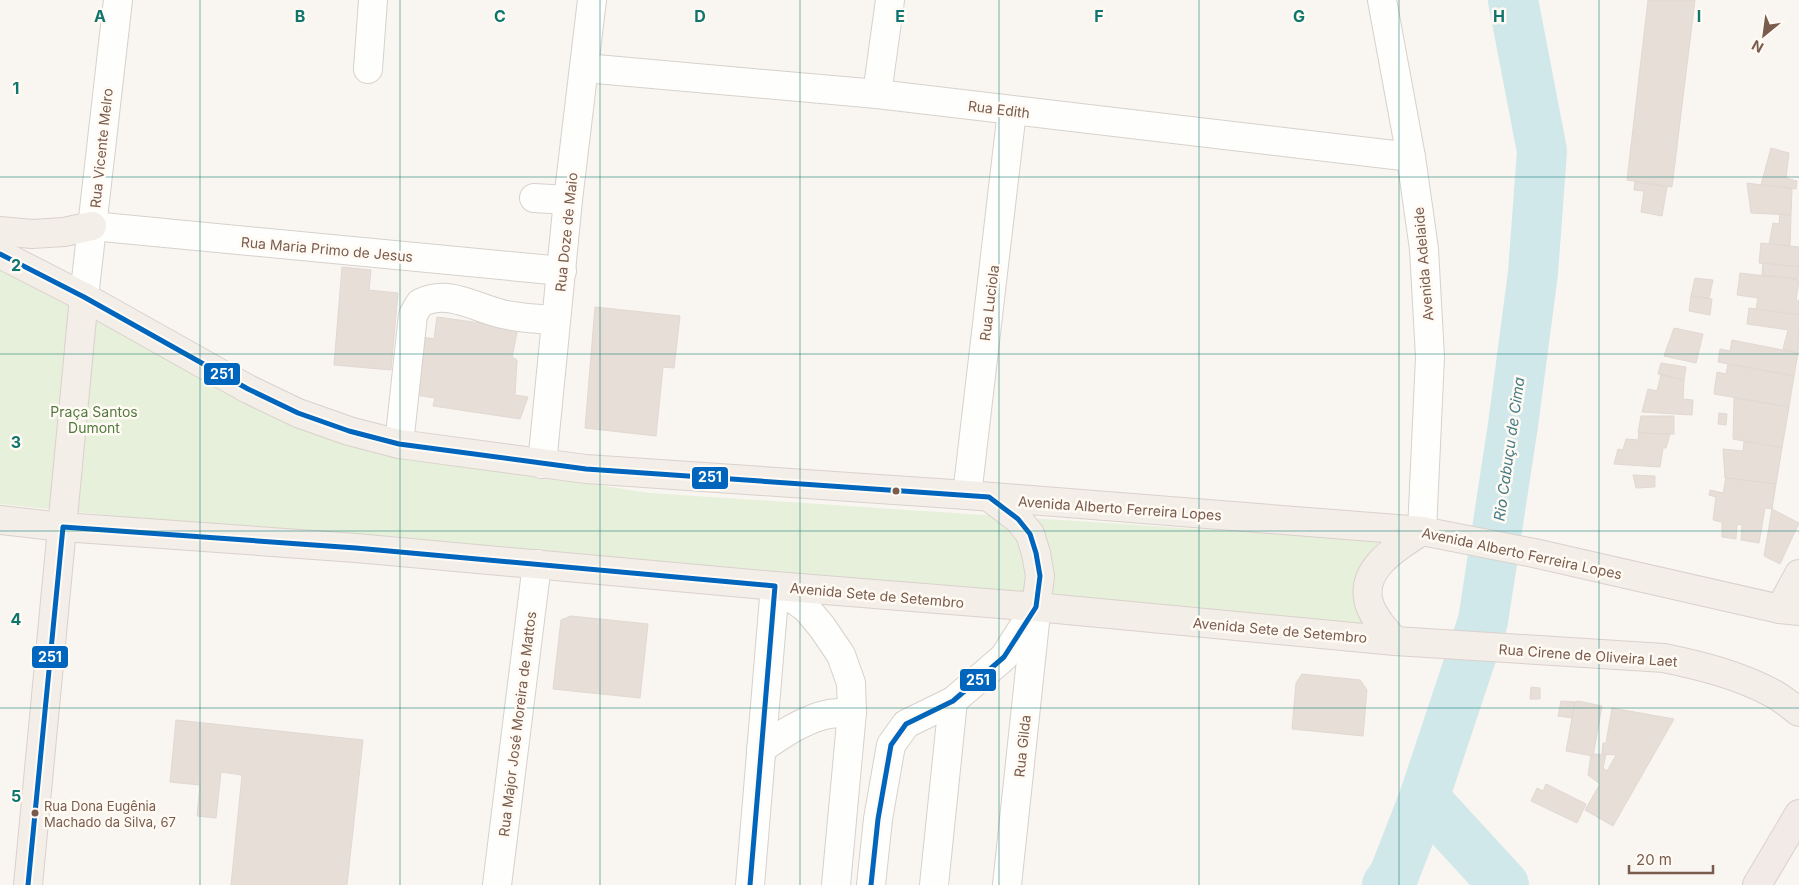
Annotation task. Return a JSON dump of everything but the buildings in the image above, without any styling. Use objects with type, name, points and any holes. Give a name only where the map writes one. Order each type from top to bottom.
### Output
[{"type":"highway","points":[[1757,885],[1799,814]]},
{"type":"main road","points":[[0,231],[32,234],[64,232],[92,226]]},
{"type":"main road","name":"Avenida Alberto Ferreira Lopes","points":[[0,254],[84,297],[248,389],[290,409],[349,431],[399,444],[542,464],[595,469],[978,496],[1431,533],[1534,553],[1790,610]]},
{"type":"main road","points":[[28,885],[84,297]]},
{"type":"main road","points":[[978,496],[1018,519],[1030,534],[1040,576],[1036,607]]},
{"type":"main road","name":"Avenida Sete de Setembro","points":[[0,520],[63,527],[356,548],[775,586],[1036,607],[1408,642]]},
{"type":"main road","points":[[1408,642],[1379,623],[1369,605],[1368,589],[1372,574],[1385,556],[1431,533]]},
{"type":"main road","points":[[1790,610],[1799,574]]},
{"type":"main road","name":"Rua Cirene de Oliveira Laet","points":[[1408,642],[1664,658],[1740,678],[1776,695],[1799,712]]},
{"type":"street","name":"Rua Vicente Melro","points":[[84,297],[118,0]]},
{"type":"street","points":[[368,69],[373,0]]},
{"type":"street","name":"Rua Doze de Maio","points":[[542,464],[568,200],[592,0]]},
{"type":"street","points":[[877,94],[890,0]]},
{"type":"street","name":"Avenida Adelaide","points":[[1382,0],[1411,157],[1424,249],[1430,357],[1431,533]]},
{"type":"street","name":"Rua Edith","points":[[585,68],[877,94],[1411,157]]},
{"type":"street","name":"Rua Luciola","points":[[978,496],[1012,111]]},
{"type":"street","points":[[534,198],[568,200]]},
{"type":"street","name":"Rua Maria Primo de Jesus","points":[[92,226],[562,271]]},
{"type":"street","points":[[399,444],[414,315],[420,303],[439,296],[501,313],[556,320]]},
{"type":"street","name":"Rua Major José Moreira de Mattos","points":[[497,885],[537,564]]},
{"type":"street","points":[[775,586],[806,608],[822,627],[841,655],[851,683],[852,712],[836,885]]},
{"type":"street","points":[[750,885],[775,586]]},
{"type":"street","points":[[871,885],[878,819],[891,745],[906,724],[953,701],[1004,657],[1036,607]]},
{"type":"street","name":"Rua Gilda","points":[[1007,885],[1036,607]]},
{"type":"street","points":[[934,885],[953,701]]},
{"type":"street","points":[[761,749],[785,732],[806,722],[828,714],[852,712]]},
{"type":"green space","name":"Praça Santos Dumont","points":[[0,268],[371,451],[650,493],[1379,541],[1354,584],[1363,625],[577,563],[0,504]]},
{"type":"waterway","name":"Rio Cabuçu de Cima","points":[[1387,885],[1394,875],[1424,798],[1483,621],[1513,425],[1533,273],[1542,151],[1513,0]]},
{"type":"waterway","points":[[1424,798],[1504,885]]},
{"type":"transit line","name":"251","points":[[0,254],[84,297],[248,389],[298,413],[349,431],[399,444],[586,469],[989,497],[1018,519],[1030,534],[1040,576],[1036,607],[1004,657],[953,701],[906,724],[891,745],[878,819],[871,885]]},
{"type":"transit line","name":"251","points":[[28,885],[63,527],[356,548],[775,586],[750,885]]},
{"type":"place","name":"Rua Dona Eugênia Machado da Silva, 67","points":[[35,813]]}]
